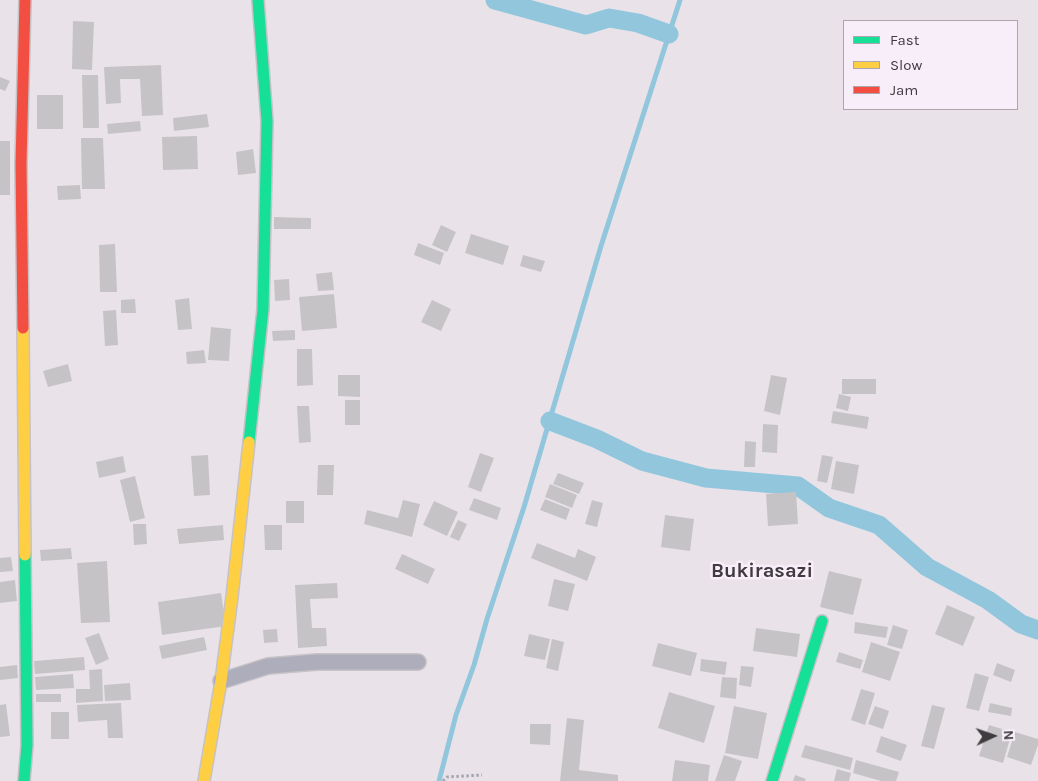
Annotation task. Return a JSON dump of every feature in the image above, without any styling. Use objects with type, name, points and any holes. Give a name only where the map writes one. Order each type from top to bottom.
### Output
[{"type":"street","points":[[24,781],[27,745],[21,164],[25,0]]},
{"type":"street","points":[[204,781],[221,681],[232,597],[263,310],[267,121],[258,0]]},
{"type":"street","points":[[772,781],[822,621]]},
{"type":"street","points":[[221,681],[268,666],[317,662],[418,662]]},
{"type":"path","points":[[443,781],[447,778],[482,775]]},
{"type":"building","points":[[73,21],[94,22],[92,70],[72,69]]},
{"type":"building","points":[[161,65],[163,115],[142,116],[140,79],[120,79],[121,103],[106,104],[104,67]]},
{"type":"building","points":[[82,75],[98,75],[99,128],[83,128]]},
{"type":"building","points":[[0,77],[10,81],[5,91],[0,89]]},
{"type":"building","points":[[37,95],[63,95],[63,129],[37,129]]},
{"type":"building","points":[[207,114],[209,127],[174,131],[173,118]]},
{"type":"building","points":[[140,121],[141,131],[108,134],[107,124]]},
{"type":"building","points":[[197,136],[198,169],[163,170],[162,137]]},
{"type":"building","points":[[81,138],[103,138],[105,189],[82,189]]},
{"type":"building","points":[[0,141],[10,141],[10,195],[0,195]]},
{"type":"building","points":[[253,149],[256,173],[238,175],[236,152]]},
{"type":"building","points":[[80,185],[81,199],[58,200],[57,186]]},
{"type":"building","points":[[274,217],[311,218],[311,229],[274,229]]},
{"type":"building","points":[[441,225],[456,232],[447,252],[432,245]]},
{"type":"building","points":[[471,234],[509,246],[503,265],[465,253]]},
{"type":"building","points":[[418,243],[444,253],[440,265],[414,255]]},
{"type":"building","points":[[115,244],[117,292],[100,292],[99,245]]},
{"type":"building","points":[[523,255],[545,261],[541,272],[520,266]]},
{"type":"building","points":[[332,272],[334,290],[318,291],[316,274]]},
{"type":"building","points":[[289,279],[290,300],[275,301],[274,280]]},
{"type":"building","points":[[334,294],[337,328],[302,331],[299,297]]},
{"type":"building","points":[[189,298],[192,329],[178,330],[175,300]]},
{"type":"building","points":[[135,299],[136,313],[121,313],[121,300]]},
{"type":"building","points":[[432,300],[451,309],[441,331],[421,322]]},
{"type":"building","points":[[116,310],[118,345],[105,346],[103,311]]},
{"type":"building","points":[[211,327],[231,329],[229,361],[208,360]]},
{"type":"building","points":[[295,330],[295,340],[273,341],[272,331]]},
{"type":"building","points":[[297,349],[312,349],[313,385],[297,386]]},
{"type":"building","points":[[204,350],[206,363],[187,364],[186,352]]},
{"type":"building","points":[[68,364],[72,381],[48,387],[43,371]]},
{"type":"building","points":[[338,375],[360,375],[360,397],[338,396]]},
{"type":"building","points":[[771,375],[787,378],[780,415],[764,411]]},
{"type":"building","points":[[842,379],[876,379],[876,394],[842,394]]},
{"type":"building","points":[[839,394],[851,397],[848,411],[836,408]]},
{"type":"building","points":[[345,400],[360,400],[360,425],[345,425]]},
{"type":"building","points":[[297,406],[309,406],[311,442],[299,443]]},
{"type":"building","points":[[833,411],[869,417],[867,429],[831,423]]},
{"type":"building","points":[[763,424],[778,425],[777,453],[762,452]]},
{"type":"building","points":[[745,441],[756,442],[755,467],[744,467]]},
{"type":"building","points":[[480,453],[494,458],[481,492],[468,487]]},
{"type":"building","points":[[208,455],[210,495],[194,496],[191,456]]},
{"type":"building","points":[[822,455],[833,457],[827,483],[817,481]]},
{"type":"building","points":[[123,456],[126,472],[99,478],[96,462]]},
{"type":"building","points":[[836,461],[859,465],[854,494],[831,489]]},
{"type":"building","points":[[318,465],[334,465],[333,495],[317,495]]},
{"type":"building","points":[[558,473],[584,483],[579,494],[553,484]]},
{"type":"building","points":[[135,476],[145,518],[130,522],[120,480]]},
{"type":"building","points":[[550,484],[577,495],[572,508],[545,497]]},
{"type":"building","points":[[796,492],[798,524],[768,526],[766,494]]},
{"type":"building","points":[[474,498],[501,508],[497,520],[469,510]]},
{"type":"building","points":[[545,499],[570,509],[566,520],[540,510]]},
{"type":"building","points":[[403,500],[420,504],[412,537],[364,524],[367,510],[398,518]]},
{"type":"building","points":[[592,500],[603,503],[597,527],[585,524]]},
{"type":"building","points":[[286,501],[304,501],[304,523],[286,523]]},
{"type":"building","points":[[434,501],[458,512],[447,536],[423,525]]},
{"type":"building","points":[[665,515],[694,519],[690,551],[661,547]]},
{"type":"building","points":[[458,520],[467,524],[459,541],[450,537]]},
{"type":"building","points":[[133,524],[146,524],[147,544],[134,545]]},
{"type":"building","points":[[223,525],[224,540],[179,544],[177,529]]},
{"type":"building","points":[[264,525],[282,525],[282,550],[265,550]]},
{"type":"building","points":[[537,543],[575,558],[578,549],[596,557],[587,581],[531,558]]},
{"type":"building","points":[[71,548],[72,559],[41,561],[40,550]]},
{"type":"building","points":[[402,554],[435,569],[428,584],[395,569]]},
{"type":"building","points":[[11,557],[13,571],[0,572],[0,558]]},
{"type":"building","points":[[107,561],[110,622],[81,623],[77,563]]},
{"type":"building","points":[[829,571],[862,579],[853,615],[820,607]]},
{"type":"building","points":[[554,579],[575,584],[568,611],[548,606]]},
{"type":"building","points":[[15,580],[17,601],[0,603],[0,582]]},
{"type":"building","points":[[337,583],[338,598],[310,599],[312,628],[326,628],[327,646],[298,648],[295,585]]},
{"type":"building","points":[[221,593],[226,626],[162,635],[158,602]]},
{"type":"building","points":[[947,605],[975,617],[963,646],[935,634]]},
{"type":"building","points":[[855,622],[888,627],[886,638],[854,633]]},
{"type":"building","points":[[893,625],[908,630],[902,649],[887,645]]},
{"type":"building","points":[[756,628],[800,634],[797,657],[753,651]]},
{"type":"building","points":[[277,629],[278,642],[264,643],[263,630]]},
{"type":"building","points":[[99,633],[109,659],[96,665],[85,638]]},
{"type":"building","points":[[529,634],[550,639],[545,660],[524,656]]},
{"type":"building","points":[[204,637],[207,650],[162,659],[159,646]]},
{"type":"building","points":[[552,639],[564,642],[558,671],[546,668]]},
{"type":"building","points":[[871,642],[900,652],[890,681],[862,672]]},
{"type":"building","points":[[658,643],[697,653],[691,676],[652,666]]},
{"type":"building","points":[[839,652],[863,660],[860,669],[836,662]]},
{"type":"building","points":[[84,657],[85,670],[35,674],[34,661]]},
{"type":"building","points":[[701,659],[727,662],[725,675],[700,671]]},
{"type":"building","points":[[997,663],[1015,670],[1011,682],[993,675]]},
{"type":"building","points":[[17,665],[18,678],[0,680],[0,667]]},
{"type":"building","points":[[741,666],[754,667],[751,687],[739,685]]},
{"type":"building","points":[[102,669],[103,701],[76,703],[76,689],[90,689],[89,670]]},
{"type":"building","points":[[975,673],[989,677],[979,711],[966,708]]},
{"type":"building","points":[[73,674],[74,688],[36,690],[35,677]]},
{"type":"building","points":[[722,677],[737,678],[736,699],[720,697]]},
{"type":"building","points":[[130,683],[131,700],[105,701],[104,685]]},
{"type":"building","points":[[861,689],[875,693],[865,725],[851,720]]},
{"type":"building","points":[[669,692],[715,706],[704,743],[658,728]]},
{"type":"building","points":[[36,694],[61,694],[61,702],[36,702]]},
{"type":"building","points":[[121,703],[123,738],[108,738],[107,720],[78,722],[77,705]]},
{"type":"building","points":[[990,703],[1012,708],[1011,716],[988,712]]},
{"type":"building","points":[[6,704],[10,736],[0,737],[0,705]]},
{"type":"building","points":[[932,705],[945,708],[934,749],[921,746]]},
{"type":"building","points":[[734,706],[767,713],[758,759],[725,753]]},
{"type":"building","points":[[875,706],[889,711],[883,729],[868,724]]},
{"type":"building","points":[[51,712],[69,712],[69,739],[51,739]]},
{"type":"building","points":[[567,718],[584,720],[579,770],[618,775],[618,781],[560,781]]},
{"type":"building","points":[[530,724],[551,724],[550,745],[530,744]]},
{"type":"building","points":[[989,725],[1012,732],[1003,763],[979,756]]},
{"type":"building","points":[[1015,732],[1038,739],[1038,745],[1031,765],[1007,757]]},
{"type":"building","points":[[881,736],[907,745],[901,761],[876,752]]},
{"type":"building","points":[[805,745],[853,758],[850,770],[801,757]]},
{"type":"building","points":[[724,755],[742,761],[735,781],[715,781]]},
{"type":"building","points":[[675,760],[710,765],[708,781],[672,781]]},
{"type":"building","points":[[856,760],[899,772],[896,781],[881,781],[853,773]]},
{"type":"building","points":[[837,769],[851,773],[849,781],[834,781]]},
{"type":"building","points":[[795,775],[806,779],[805,781],[793,781]]},
{"type":"waterway","points":[[495,0],[586,25],[609,18],[638,23],[669,34]]},
{"type":"waterway","points":[[439,781],[456,715],[474,665],[524,507],[601,246],[680,0]]},
{"type":"waterway","points":[[550,421],[597,439],[642,461],[706,478],[798,486],[829,508],[879,525],[927,567],[988,600],[1021,624],[1038,630]]},
{"type":"traffic: fast","points":[[249,442],[263,309],[267,121],[258,0]]},
{"type":"traffic: fast","points":[[24,781],[27,745],[25,555]]},
{"type":"traffic: fast","points":[[772,781],[822,621]]},
{"type":"traffic: slow","points":[[23,328],[25,555]]},
{"type":"traffic: slow","points":[[204,781],[221,681],[249,442]]},
{"type":"traffic: jam","points":[[23,328],[21,164],[25,0]]},
{"type":"district","name":"Bukirasazi","points":[[762,571]]}]
